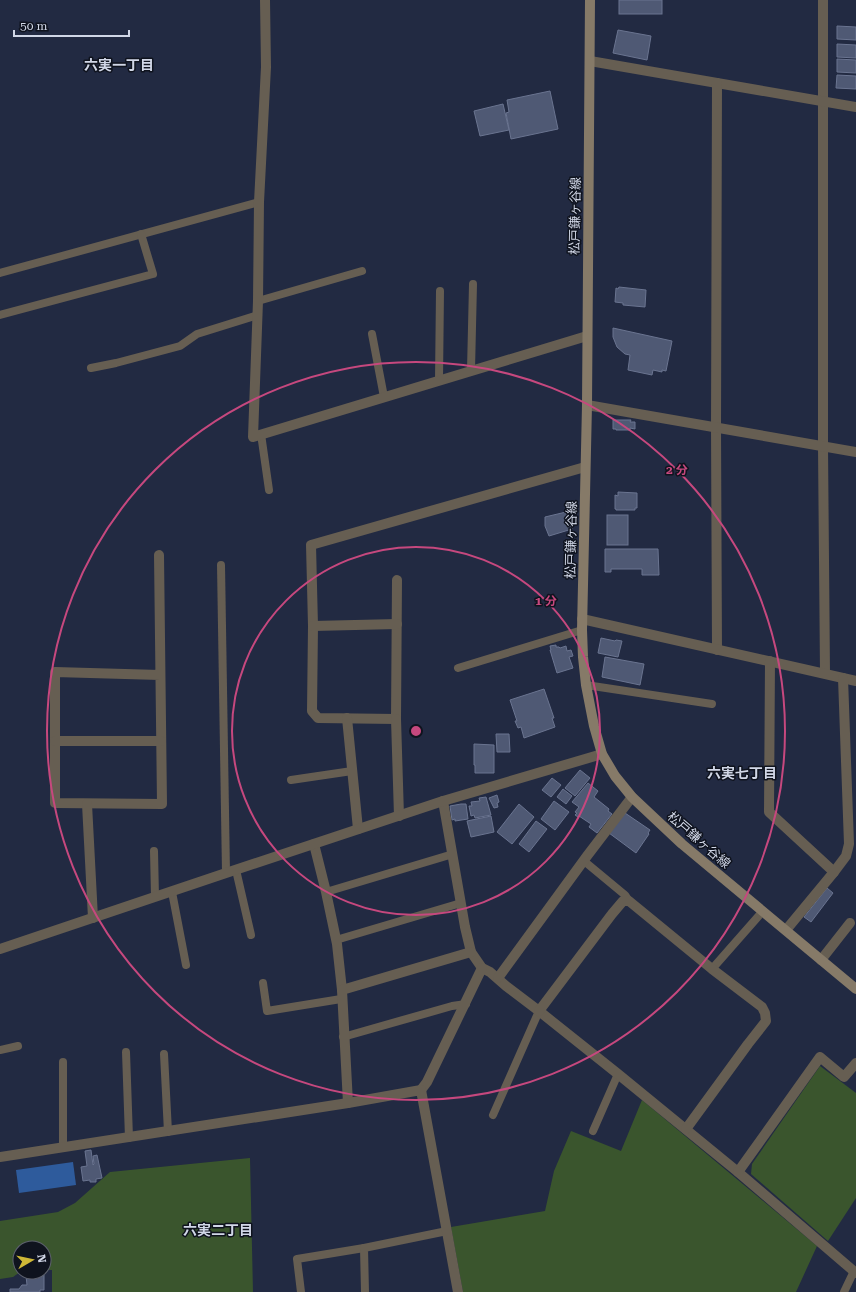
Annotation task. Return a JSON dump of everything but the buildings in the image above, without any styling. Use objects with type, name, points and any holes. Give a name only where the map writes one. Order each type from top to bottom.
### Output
[{"type":"main road","name":"松戸鎌ヶ谷線","points":[[590,0],[586,336],[587,405],[582,630],[586,685],[594,726],[602,754],[615,776],[632,797],[682,844],[821,960],[855,986]]},
{"type":"street","points":[[265,0],[266,67],[259,202],[258,315],[253,436],[586,336]]},
{"type":"street","points":[[823,0],[823,447],[825,673]]},
{"type":"street","points":[[590,61],[856,107]]},
{"type":"street","points":[[717,83],[717,650]]},
{"type":"street","points":[[587,405],[856,452]]},
{"type":"street","points":[[396,718],[318,718],[312,711],[313,626],[311,545],[585,467]]},
{"type":"street","points":[[159,554],[162,804],[55,803],[55,672],[160,675]]},
{"type":"street","points":[[397,580],[396,718],[399,816]]},
{"type":"street","points":[[582,619],[856,681]]},
{"type":"street","points":[[313,626],[397,624]]},
{"type":"street","points":[[770,661],[768,812],[834,872]]},
{"type":"street","points":[[786,930],[846,856],[849,844],[843,678]]},
{"type":"street","points":[[347,718],[358,829]]},
{"type":"street","points":[[55,741],[161,741]]},
{"type":"street","points":[[0,949],[443,801],[602,754]]},
{"type":"street","points":[[498,978],[632,797]]},
{"type":"street","points":[[443,801],[465,927],[471,952],[482,968],[498,978],[506,986],[686,1129],[855,1272]]},
{"type":"street","points":[[87,804],[92,918]]},
{"type":"street","points":[[314,844],[336,940],[342,995],[343,1038],[348,1103]]},
{"type":"street","points":[[539,1011],[623,901],[629,901],[712,969],[762,1007],[765,1013],[766,1021],[686,1129]]},
{"type":"street","points":[[821,960],[850,923]]},
{"type":"street","points":[[342,995],[471,952]]},
{"type":"street","points":[[0,1157],[168,1132],[421,1090],[427,1082],[466,1004],[482,968]]},
{"type":"street","points":[[738,1172],[820,1057],[844,1077],[856,1063]]},
{"type":"street","points":[[421,1090],[458,1292]]},
{"type":"lane","points":[[0,273],[259,202]]},
{"type":"lane","points":[[0,315],[153,274],[141,234]]},
{"type":"lane","points":[[258,301],[362,271]]},
{"type":"lane","points":[[471,370],[473,284]]},
{"type":"lane","points":[[439,380],[440,291]]},
{"type":"lane","points":[[90,368],[116,363],[180,346],[197,334],[258,315]]},
{"type":"lane","points":[[372,334],[384,397]]},
{"type":"lane","points":[[261,434],[269,490]]},
{"type":"lane","points":[[221,565],[226,873]]},
{"type":"lane","points":[[458,668],[582,630]]},
{"type":"lane","points":[[586,685],[712,704]]},
{"type":"lane","points":[[291,780],[352,771]]},
{"type":"lane","points":[[154,851],[155,897]]},
{"type":"lane","points":[[326,892],[452,854]]},
{"type":"lane","points":[[584,861],[625,895],[629,901]]},
{"type":"lane","points":[[236,870],[251,935]]},
{"type":"lane","points":[[172,892],[186,965]]},
{"type":"lane","points":[[336,940],[461,903]]},
{"type":"lane","points":[[712,969],[763,911]]},
{"type":"lane","points":[[263,983],[267,1011],[342,995]]},
{"type":"lane","points":[[343,1038],[452,1006],[466,1004]]},
{"type":"lane","points":[[493,1115],[539,1011]]},
{"type":"lane","points":[[0,1050],[18,1046]]},
{"type":"lane","points":[[126,1052],[129,1138]]},
{"type":"lane","points":[[164,1054],[168,1132]]},
{"type":"lane","points":[[63,1062],[63,1147]]},
{"type":"lane","points":[[593,1131],[618,1074]]},
{"type":"lane","points":[[301,1292],[297,1259],[364,1248],[447,1231]]},
{"type":"lane","points":[[364,1248],[365,1292]]},
{"type":"lane","points":[[844,1292],[855,1272]]},
{"type":"green space","points":[[820,1066],[856,1093],[856,1198],[828,1241],[751,1174],[752,1164]]},
{"type":"green space","points":[[642,1100],[817,1246],[796,1292],[463,1292],[451,1227],[545,1211],[554,1171],[571,1131],[621,1151]]},
{"type":"green space","points":[[250,1158],[253,1292],[52,1292],[52,1240],[12,1240],[12,1277],[0,1279],[0,1221],[58,1212],[75,1203],[110,1172]]},
{"type":"water","points":[[73,1162],[76,1185],[19,1193],[16,1170]]},
{"type":"district","name":"六実一丁目","points":[[119,65]]},
{"type":"district","name":"六実七丁目","points":[[742,773]]},
{"type":"district","name":"六実二丁目","points":[[218,1230]]}]
